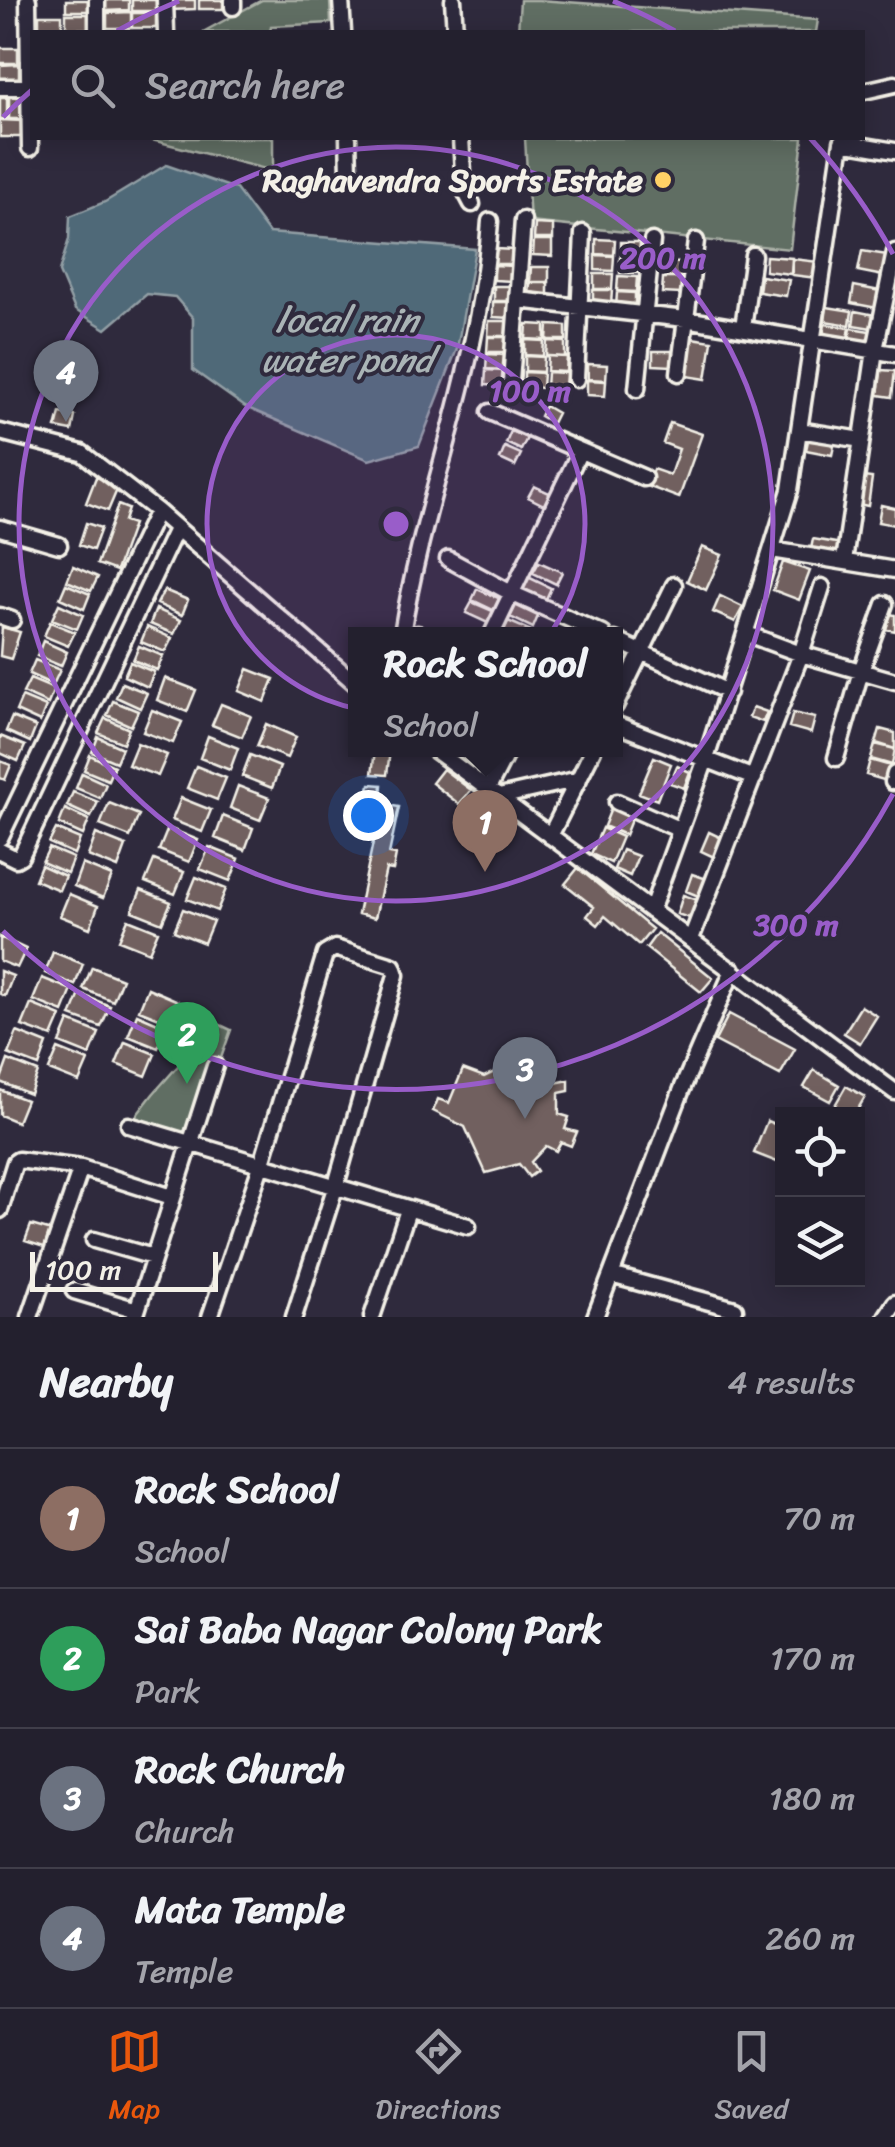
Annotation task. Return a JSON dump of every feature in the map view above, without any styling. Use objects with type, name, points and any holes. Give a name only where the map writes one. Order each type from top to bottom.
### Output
[{"type":"street","points":[[28,0],[30,148]]},
{"type":"street","points":[[97,30],[98,0]]},
{"type":"street","points":[[165,0],[166,30]]},
{"type":"street","points":[[342,0],[343,30]]},
{"type":"street","points":[[454,0],[455,30]]},
{"type":"street","points":[[865,91],[895,84]]},
{"type":"street","points":[[0,87],[29,87]]},
{"type":"street","points":[[348,140],[349,172]]},
{"type":"street","points":[[461,140],[464,189],[472,204]]},
{"type":"street","points":[[650,910],[706,759],[790,490],[842,142],[895,151]]},
{"type":"street","points":[[511,382],[524,220]]},
{"type":"street","points":[[403,627],[410,585],[475,331],[490,221]]},
{"type":"street","points":[[576,379],[583,233]]},
{"type":"street","points":[[637,389],[652,241]]},
{"type":"street","points":[[678,374],[696,241]]},
{"type":"street","points":[[844,562],[875,350],[895,252]]},
{"type":"street","points":[[742,328],[752,255]]},
{"type":"street","points":[[518,300],[685,319],[895,354]]},
{"type":"street","points":[[490,412],[644,478]]},
{"type":"street","points":[[799,430],[862,440]]},
{"type":"street","points":[[0,432],[82,453],[158,511],[348,677]]},
{"type":"street","points":[[495,627],[580,451]]},
{"type":"street","points":[[0,838],[158,511]]},
{"type":"street","points":[[0,528],[59,545]]},
{"type":"street","points":[[0,851],[16,858],[21,856],[176,529]]},
{"type":"street","points":[[772,550],[895,570]]},
{"type":"street","points":[[448,559],[586,627]]},
{"type":"street","points":[[132,563],[153,577]]},
{"type":"street","points":[[623,690],[674,585]]},
{"type":"street","points":[[691,939],[801,654],[822,587]]},
{"type":"street","points":[[836,758],[885,604]]},
{"type":"street","points":[[747,634],[895,681]]},
{"type":"street","points":[[623,644],[728,692]]},
{"type":"street","points":[[623,727],[754,778]]},
{"type":"street","points":[[445,757],[895,1092]]},
{"type":"street","points":[[494,792],[506,757]]},
{"type":"street","points":[[550,836],[587,757]]},
{"type":"street","points":[[494,792],[578,779]]},
{"type":"street","points":[[617,802],[678,829]]},
{"type":"street","points":[[210,1317],[325,954],[334,948],[396,970],[336,1185],[294,1317]]},
{"type":"street","points":[[595,1317],[732,970]]},
{"type":"street","points":[[74,1291],[136,1314],[216,1066]]},
{"type":"street","points":[[129,1125],[468,1226]]},
{"type":"street","points":[[0,1210],[18,1160],[81,1168],[172,1197]]},
{"type":"street","points":[[30,1317],[81,1168]]},
{"type":"street","points":[[372,1317],[408,1210]]},
{"type":"street","points":[[94,1240],[153,1257]]},
{"type":"street","points":[[611,1275],[736,1306]]},
{"type":"street","points":[[886,1317],[895,1303]]},
{"type":"green space","points":[[262,0],[330,0],[331,23],[271,26],[270,30],[207,30]]},
{"type":"green space","points":[[520,0],[818,20],[816,30],[518,30]]},
{"type":"green space","points":[[152,140],[273,140],[273,171]]},
{"type":"green space","name":"Raghavendra Sports Estate","points":[[525,140],[803,140],[790,249],[530,222]]},
{"type":"green space","points":[[216,1023],[231,1030],[190,1145],[129,1125],[153,1094]]},
{"type":"water","name":"local rain water pond","points":[[166,165],[236,189],[269,233],[475,249],[457,349],[419,446],[369,460],[245,407],[193,370],[193,318],[175,297],[147,294],[106,329],[75,310],[59,272],[69,239],[70,216],[105,202]]},
{"type":"building","points":[[66,0],[90,0],[90,11],[66,11]]},
{"type":"building","points":[[105,0],[129,0],[129,10],[105,11]]},
{"type":"building","points":[[132,0],[156,0],[156,11],[132,11]]},
{"type":"building","points":[[171,0],[195,0],[195,9],[171,10]]},
{"type":"building","points":[[199,0],[223,0],[223,9],[199,9]]},
{"type":"building","points":[[131,12],[131,28],[107,28],[107,13]]},
{"type":"building","points":[[132,13],[156,13],[156,28],[132,28]]},
{"type":"building","points":[[66,14],[90,14],[90,29],[66,29]]},
{"type":"building","points":[[39,15],[62,15],[62,29],[39,30]]},
{"type":"building","points":[[0,48],[18,48],[18,63],[0,63]]},
{"type":"building","points":[[19,64],[19,81],[0,81],[0,65]]},
{"type":"building","points":[[9,97],[21,97],[21,119],[9,119]]},
{"type":"building","points":[[0,98],[7,98],[7,119],[0,119]]},
{"type":"building","points":[[0,120],[22,121],[22,137],[0,137]]},
{"type":"building","points":[[535,224],[553,225],[553,239],[534,239]]},
{"type":"building","points":[[596,239],[615,240],[614,255],[596,254]]},
{"type":"building","points":[[534,240],[552,240],[552,256],[533,255]]},
{"type":"building","points":[[621,242],[640,242],[639,257],[621,257]]},
{"type":"building","points":[[495,249],[514,250],[513,264],[495,264]]},
{"type":"building","points":[[862,251],[887,255],[883,276],[858,271]]},
{"type":"building","points":[[595,255],[614,256],[613,271],[595,270]]},
{"type":"building","points":[[766,256],[792,258],[791,274],[765,271]]},
{"type":"building","points":[[620,258],[639,258],[638,273],[620,273]]},
{"type":"building","points":[[793,259],[819,262],[817,278],[792,275]]},
{"type":"building","points":[[664,262],[682,263],[682,277],[664,277]]},
{"type":"building","points":[[494,265],[513,266],[512,281],[494,280]]},
{"type":"building","points":[[531,267],[549,267],[549,282],[530,282]]},
{"type":"building","points":[[594,274],[613,274],[612,289],[594,289]]},
{"type":"building","points":[[618,276],[637,277],[636,292],[617,291]]},
{"type":"building","points":[[761,276],[789,280],[786,296],[759,292]]},
{"type":"building","points":[[663,278],[681,278],[681,294],[662,293]]},
{"type":"building","points":[[530,283],[548,283],[548,298],[529,298]]},
{"type":"building","points":[[494,286],[513,286],[512,301],[494,301]]},
{"type":"building","points":[[854,286],[880,291],[877,308],[851,303]]},
{"type":"building","points":[[593,290],[612,290],[611,305],[593,305]]},
{"type":"building","points":[[617,292],[635,293],[635,308],[616,308]]},
{"type":"building","points":[[493,302],[512,302],[511,318],[493,317]]},
{"type":"building","points":[[827,307],[852,311],[850,325],[825,321]]},
{"type":"building","points":[[855,311],[880,316],[878,329],[853,325]]},
{"type":"building","points":[[489,321],[507,321],[507,336],[488,336]]},
{"type":"building","points":[[527,324],[545,325],[545,340],[526,339]]},
{"type":"building","points":[[825,324],[850,328],[847,342],[823,338]]},
{"type":"building","points":[[548,325],[566,326],[566,340],[547,340]]},
{"type":"building","points":[[851,328],[876,332],[874,346],[849,341]]},
{"type":"building","points":[[488,337],[506,337],[506,352],[487,352]]},
{"type":"building","points":[[692,338],[712,341],[706,379],[687,376]]},
{"type":"building","points":[[525,340],[544,341],[543,356],[525,355]]},
{"type":"building","points":[[547,341],[565,342],[565,357],[546,356]]},
{"type":"building","points":[[653,351],[672,351],[672,366],[653,365]]},
{"type":"building","points":[[487,354],[505,355],[505,370],[486,369]]},
{"type":"building","points":[[525,356],[544,357],[543,372],[525,371]]},
{"type":"building","points":[[548,356],[567,357],[566,372],[547,371]]},
{"type":"building","points":[[588,364],[607,365],[606,380],[588,379]]},
{"type":"building","points":[[486,370],[504,371],[504,386],[485,385]]},
{"type":"building","points":[[881,370],[895,371],[892,397],[878,395]]},
{"type":"building","points":[[524,372],[543,373],[542,388],[524,387]]},
{"type":"building","points":[[547,372],[566,373],[565,388],[546,387]]},
{"type":"building","points":[[587,380],[606,381],[605,396],[587,395]]},
{"type":"building","points":[[545,406],[557,413],[552,423],[540,416]]},
{"type":"building","points":[[60,413],[75,416],[72,431],[56,428]]},
{"type":"building","points":[[670,423],[702,434],[679,498],[647,486],[653,469],[670,475],[679,449],[663,443]]},
{"type":"building","points":[[511,431],[527,438],[521,450],[506,443]]},
{"type":"building","points":[[809,436],[835,441],[832,455],[806,450]]},
{"type":"building","points":[[505,447],[521,454],[515,466],[500,459]]},
{"type":"building","points":[[96,477],[119,485],[108,511],[86,503]]},
{"type":"building","points":[[863,477],[872,478],[868,506],[858,504]]},
{"type":"building","points":[[534,486],[554,495],[548,507],[528,497]]},
{"type":"building","points":[[118,505],[128,509],[124,521],[133,524],[116,571],[97,564]]},
{"type":"building","points":[[881,505],[895,508],[895,525],[878,522]]},
{"type":"building","points":[[86,523],[101,528],[93,550],[79,545]]},
{"type":"building","points":[[813,539],[842,544],[840,559],[810,554]]},
{"type":"building","points":[[702,547],[722,555],[706,590],[687,581]]},
{"type":"building","points":[[539,562],[562,572],[556,584],[533,573]]},
{"type":"building","points":[[783,562],[810,571],[799,600],[773,590]]},
{"type":"building","points":[[73,566],[98,577],[91,591],[67,581]]},
{"type":"building","points":[[528,577],[551,588],[546,599],[523,589]]},
{"type":"building","points":[[66,584],[90,594],[84,609],[60,598]]},
{"type":"building","points":[[477,589],[501,599],[495,611],[472,600]]},
{"type":"building","points":[[164,590],[188,600],[182,615],[157,604]]},
{"type":"building","points":[[720,596],[743,607],[735,622],[713,612]]},
{"type":"building","points":[[472,602],[495,612],[490,624],[466,613]]},
{"type":"building","points":[[59,604],[83,615],[77,629],[52,619]]},
{"type":"building","points":[[515,605],[538,616],[533,627],[510,617]]},
{"type":"building","points":[[156,609],[181,620],[174,634],[150,624]]},
{"type":"building","points":[[890,614],[895,615],[895,631],[886,629]]},
{"type":"building","points":[[50,622],[75,632],[68,646],[44,636]]},
{"type":"building","points":[[2,627],[20,632],[11,659],[0,656]]},
{"type":"building","points":[[147,627],[172,638],[165,652],[141,642]]},
{"type":"building","points":[[43,641],[67,652],[61,666],[37,656]]},
{"type":"building","points":[[139,646],[163,656],[157,670],[133,660]]},
{"type":"building","points":[[623,659],[633,663],[627,675],[623,673]]},
{"type":"building","points":[[35,660],[60,670],[53,685],[29,674]]},
{"type":"building","points":[[130,662],[154,672],[148,687],[124,676]]},
{"type":"building","points":[[248,669],[274,679],[265,702],[239,691]]},
{"type":"building","points":[[165,678],[196,690],[187,712],[157,700]]},
{"type":"building","points":[[30,679],[54,689],[48,704],[23,693]]},
{"type":"building","points":[[122,683],[147,693],[140,708],[116,697]]},
{"type":"building","points":[[22,697],[46,707],[40,722],[16,711]]},
{"type":"building","points":[[113,701],[138,711],[131,726],[107,715]]},
{"type":"building","points":[[221,704],[251,716],[242,737],[212,725]]},
{"type":"building","points":[[753,707],[767,712],[763,722],[749,717]]},
{"type":"building","points":[[152,710],[182,722],[173,743],[143,732]]},
{"type":"building","points":[[793,713],[815,718],[811,733],[789,727]]},
{"type":"building","points":[[12,717],[36,727],[30,742],[6,731]]},
{"type":"building","points":[[105,718],[129,729],[123,743],[98,733]]},
{"type":"building","points":[[266,724],[296,737],[287,758],[257,746]]},
{"type":"building","points":[[880,729],[895,733],[895,749],[876,743]]},
{"type":"building","points":[[0,736],[25,746],[18,761],[0,753]]},
{"type":"building","points":[[208,736],[238,748],[230,770],[200,758]]},
{"type":"building","points":[[98,737],[122,748],[116,762],[92,752]]},
{"type":"building","points":[[137,743],[167,755],[158,776],[128,765]]},
{"type":"building","points":[[875,744],[895,749],[892,765],[871,759]]},
{"type":"building","points":[[90,755],[114,766],[108,780],[84,770]]},
{"type":"building","points":[[250,755],[280,767],[272,788],[242,776]]},
{"type":"building","points":[[374,757],[389,757],[387,775],[372,774]]},
{"type":"building","points":[[488,757],[500,757],[491,775],[481,771]]},
{"type":"building","points":[[654,757],[671,764],[657,800],[639,793]]},
{"type":"building","points":[[870,760],[891,766],[887,781],[866,775]]},
{"type":"building","points":[[0,761],[11,765],[5,780],[0,778]]},
{"type":"building","points":[[196,766],[226,778],[217,800],[187,788]]},
{"type":"building","points":[[677,766],[690,772],[684,788],[670,783]]},
{"type":"building","points":[[443,769],[471,790],[459,804],[432,783]]},
{"type":"building","points":[[82,773],[106,784],[100,798],[76,788]]},
{"type":"building","points":[[370,784],[382,785],[381,796],[368,795]]},
{"type":"building","points":[[238,786],[269,798],[260,820],[230,808]]},
{"type":"building","points":[[73,792],[98,802],[91,817],[67,806]]},
{"type":"building","points":[[181,798],[211,810],[202,832],[172,820]]},
{"type":"building","points":[[109,803],[139,815],[130,837],[100,825]]},
{"type":"building","points":[[381,804],[399,807],[389,854],[396,855],[393,870],[386,869],[375,918],[358,914]]},
{"type":"building","points":[[612,806],[633,815],[625,835],[604,826]]},
{"type":"building","points":[[65,809],[89,820],[83,835],[59,824]]},
{"type":"building","points":[[223,816],[253,828],[245,850],[215,838]]},
{"type":"building","points":[[168,828],[198,840],[189,862],[159,850]]},
{"type":"building","points":[[602,828],[622,837],[611,863],[591,854]]},
{"type":"building","points":[[56,829],[80,839],[74,854],[49,843]]},
{"type":"building","points":[[709,832],[724,839],[716,858],[701,851]]},
{"type":"building","points":[[96,834],[126,846],[118,868],[88,856]]},
{"type":"building","points":[[209,847],[239,859],[230,881],[200,869]]},
{"type":"building","points":[[49,848],[73,858],[67,873],[42,862]]},
{"type":"building","points":[[622,850],[638,856],[630,876],[614,869]]},
{"type":"building","points":[[154,860],[184,872],[175,894],[145,882]]},
{"type":"building","points":[[82,864],[112,876],[103,898],[74,886]]},
{"type":"building","points":[[41,865],[65,876],[59,890],[35,880]]},
{"type":"building","points":[[578,868],[652,929],[639,945],[605,916],[598,925],[587,916],[594,907],[565,884]]},
{"type":"building","points":[[692,874],[713,881],[706,899],[686,891]]},
{"type":"building","points":[[196,877],[226,889],[217,911],[187,899]]},
{"type":"building","points":[[141,890],[171,902],[162,923],[132,911]]},
{"type":"building","points":[[69,894],[98,906],[90,928],[60,916]]},
{"type":"building","points":[[683,895],[701,901],[695,920],[677,914]]},
{"type":"building","points":[[183,909],[213,921],[204,943],[174,931]]},
{"type":"building","points":[[128,919],[158,931],[149,952],[119,940]]},
{"type":"building","points":[[657,933],[713,978],[701,992],[646,948]]},
{"type":"building","points":[[0,937],[26,949],[17,968],[0,961]]},
{"type":"building","points":[[53,952],[83,964],[75,985],[45,973]]},
{"type":"building","points":[[92,967],[122,979],[113,1001],[83,989]]},
{"type":"building","points":[[0,971],[13,976],[5,996],[0,994]]},
{"type":"building","points":[[42,978],[72,990],[63,1012],[33,1000]]},
{"type":"building","points":[[148,988],[178,1001],[169,1022],[139,1010]]},
{"type":"building","points":[[80,994],[110,1006],[101,1027],[71,1016]]},
{"type":"building","points":[[31,1004],[61,1016],[52,1037],[22,1026]]},
{"type":"building","points":[[861,1006],[877,1016],[860,1043],[844,1033]]},
{"type":"building","points":[[137,1014],[167,1027],[158,1048],[128,1036]]},
{"type":"building","points":[[729,1014],[795,1049],[780,1075],[715,1041]]},
{"type":"building","points":[[69,1021],[99,1033],[90,1055],[60,1043]]},
{"type":"building","points":[[17,1032],[47,1044],[39,1066],[8,1054]]},
{"type":"building","points":[[125,1042],[155,1054],[146,1076],[116,1064]]},
{"type":"building","points":[[58,1049],[88,1061],[79,1082],[49,1070]]},
{"type":"building","points":[[533,1054],[550,1084],[569,1080],[569,1091],[559,1093],[559,1114],[569,1117],[565,1129],[577,1132],[571,1146],[561,1142],[556,1151],[546,1146],[531,1162],[537,1171],[529,1177],[519,1164],[486,1173],[465,1127],[433,1111],[438,1099],[449,1103],[463,1069],[484,1077]]},
{"type":"building","points":[[8,1060],[38,1072],[30,1094],[0,1082]]},
{"type":"building","points":[[814,1070],[839,1085],[830,1101],[804,1087]]},
{"type":"building","points":[[846,1086],[865,1097],[859,1107],[834,1107]]},
{"type":"building","points":[[0,1090],[26,1100],[17,1122],[0,1115]]},
{"type":"building","points":[[767,1121],[775,1124],[775,1161],[754,1153]]},
{"type":"building","points":[[31,1225],[52,1231],[47,1248],[25,1241]]},
{"type":"place","name":"Raghavendra Sports Estate","points":[[663,180]]},
{"type":"place","name":"Mata Temple","points":[[66,422]]},
{"type":"place","name":"Rock School","points":[[485,872]]},
{"type":"place","name":"Sai Baba Nagar Colony Park","points":[[187,1084]]},
{"type":"place","name":"Rock Church","points":[[525,1119]]}]
